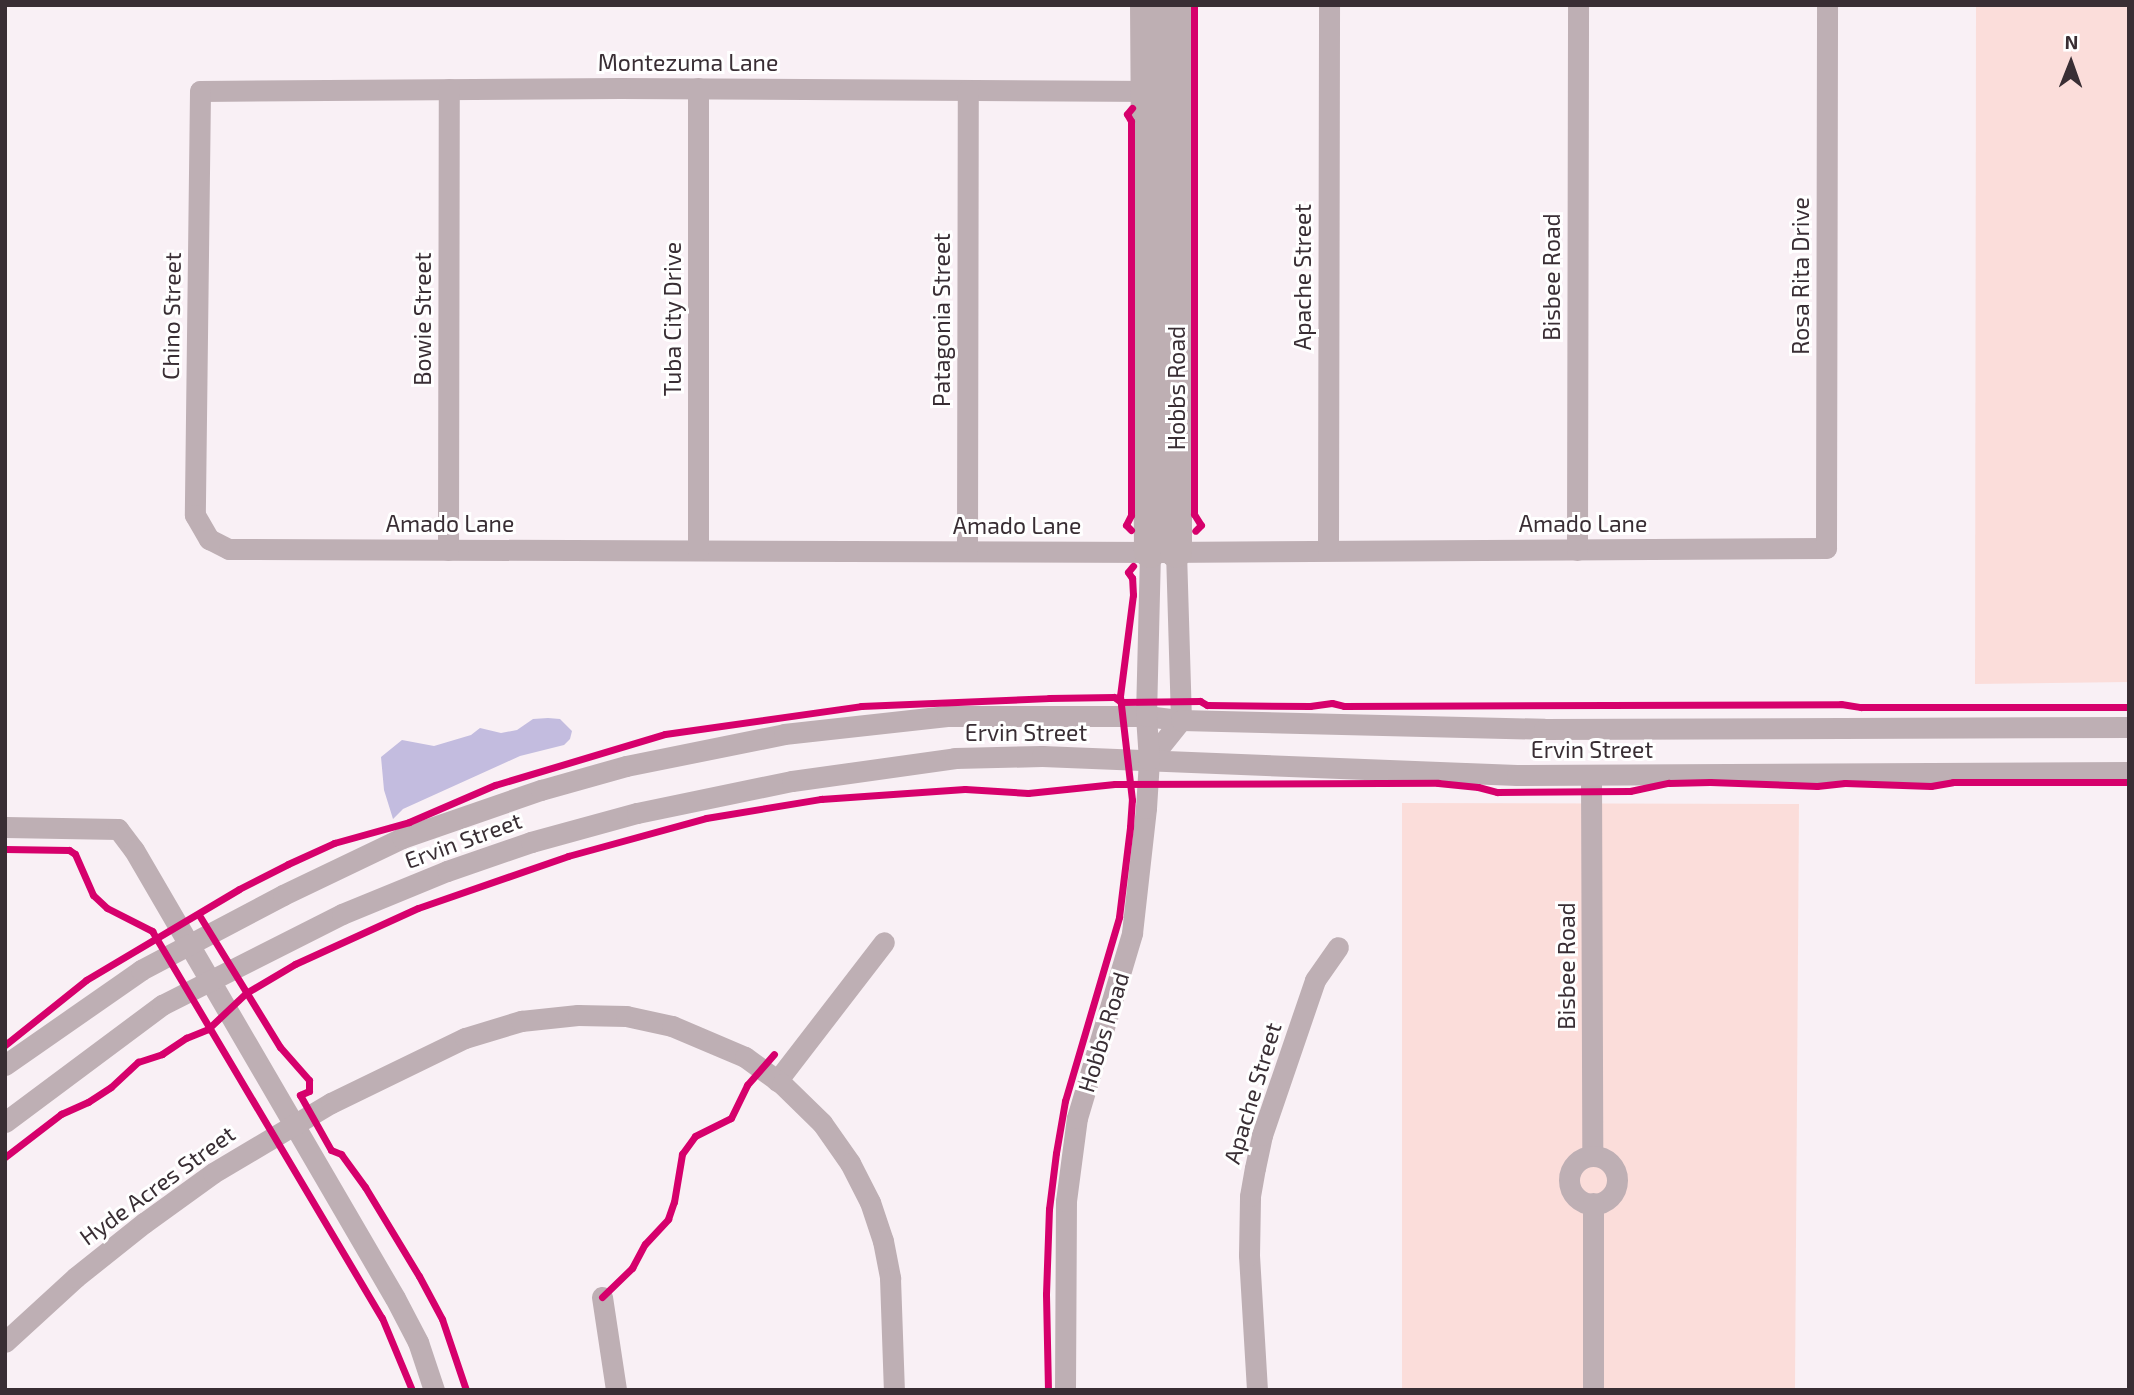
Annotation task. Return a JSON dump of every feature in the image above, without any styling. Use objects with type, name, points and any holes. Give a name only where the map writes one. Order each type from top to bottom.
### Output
[{"type":"street","name":"Hobbs Road","points":[[1146,5],[1161,91],[1163,552],[1181,720]]},
{"type":"street","name":"Hobbs Road","points":[[1161,91],[1176,5]]},
{"type":"street","name":"Apache Street","points":[[1328,550],[1329,5]]},
{"type":"street","name":"Bisbee Road","points":[[1577,550],[1578,5]]},
{"type":"street","name":"Rosa Rita Drive","points":[[1826,548],[1827,5]]},
{"type":"street","name":"Montezuma Lane","points":[[200,90],[698,88],[1161,91]]},
{"type":"street","name":"Tuba City Drive","points":[[698,88],[698,551]]},
{"type":"street","name":"Bowie Street","points":[[447,550],[449,89]]},
{"type":"street","name":"Chino Street","points":[[200,90],[195,515],[209,539]]},
{"type":"street","name":"Patagonia Street","points":[[967,550],[968,90]]},
{"type":"street","name":"Amado Lane","points":[[209,539],[229,549],[1163,552],[1826,548]]},
{"type":"street","name":"Hobbs Road","points":[[1065,1390],[1066,1201],[1077,1118],[1132,933],[1149,760],[1146,716],[1163,552]]},
{"type":"street","name":"Ervin Street","points":[[5,1065],[141,970],[162,948],[402,838],[541,790],[626,766],[784,734],[947,716],[1146,716],[1181,720],[1544,729],[2129,727]]},
{"type":"street","points":[[1149,760],[1181,720]]},
{"type":"street","name":"Ervin Street","points":[[5,1122],[162,1005],[342,914],[447,871],[531,842],[721,793],[955,758],[1042,756],[1517,775],[2129,772]]},
{"type":"street","name":"Bisbee Road","points":[[1591,775],[1592,1156]]},
{"type":"street","points":[[5,827],[118,829],[228,1011],[302,1119],[418,1342],[434,1390]]},
{"type":"street","points":[[769,1075],[884,942]]},
{"type":"street","name":"Apache Street","points":[[1257,1390],[1249,1255],[1250,1196],[1255,1168],[1262,1135],[1315,980],[1338,947]]},
{"type":"street","name":"Hyde Acres Street","points":[[5,1342],[76,1277],[144,1223],[302,1119],[465,1038],[522,1021],[578,1015],[626,1017],[672,1026],[745,1057],[822,1123],[850,1163],[870,1202],[883,1241],[890,1278],[894,1390]]},
{"type":"street","points":[[1592,1156],[1612,1165],[1617,1180],[1606,1200],[1592,1203],[1577,1197],[1572,1191],[1569,1176],[1577,1162],[1592,1156]]},
{"type":"street","points":[[1592,1203],[1593,1390]]},
{"type":"street","points":[[603,1297],[616,1390]]},
{"type":"path","points":[[5,849],[69,849],[75,854],[93,895],[107,908],[152,931],[162,948]]},
{"type":"path","points":[[145,947],[162,948],[185,936]]},
{"type":"path","points":[[232,969],[280,1047],[309,1080],[309,1091],[300,1095],[302,1119],[331,1150],[341,1154],[365,1187],[419,1276],[442,1319],[466,1390]]},
{"type":"path","points":[[197,1034],[210,1028],[246,993],[256,988]]},
{"type":"path","points":[[189,992],[302,1180]]},
{"type":"path","points":[[603,1297],[632,1268],[645,1244],[667,1219],[674,1202],[682,1154],[695,1136],[731,1118],[747,1085],[769,1075]]},
{"type":"path","points":[[382,1318],[412,1388]]},
{"type":"shaded area","points":[[1976,5],[2129,5],[2129,682],[1975,684]]},
{"type":"shaded area","points":[[533,719],[560,719],[572,731],[570,739],[564,745],[520,756],[403,809],[393,819],[384,790],[381,757],[402,740],[434,746],[471,735],[480,728],[501,733],[517,730]]},
{"type":"shaded area","points":[[1402,803],[1799,804],[1795,1390],[1402,1390]]},
{"type":"cycle path","points":[[1194,5],[1194,514],[1201,525],[1195,531]]},
{"type":"cycle path","points":[[1131,530],[1126,525],[1131,515],[1131,121],[1127,114],[1132,108]]},
{"type":"cycle path","points":[[1048,1390],[1046,1294],[1049,1209],[1056,1153],[1065,1101],[1119,917],[1130,827],[1132,800],[1120,696],[1133,595],[1132,578],[1128,572],[1133,566]]},
{"type":"cycle path","points":[[5,1045],[86,980],[239,889],[288,864],[334,843],[409,822],[495,785],[665,734],[861,706],[1049,698],[1114,697],[1121,702],[1200,701],[1207,705],[1310,706],[1332,703],[1344,706],[1841,704],[1861,707],[2129,707]]},
{"type":"cycle path","points":[[5,1157],[61,1114],[88,1102],[111,1087],[138,1062],[162,1054],[186,1038],[208,1029],[246,993],[295,964],[418,908],[568,856],[706,818],[821,799],[965,789],[1028,793],[1115,784],[1438,783],[1497,792],[1630,791],[1669,783],[1710,782],[1817,786],[1845,783],[1931,786],[1953,782],[2129,782]]},
{"type":"cycle path","points":[[5,849],[69,850],[75,854],[93,895],[107,908],[152,931],[382,1318],[412,1390]]},
{"type":"cycle path","points":[[199,915],[280,1047],[309,1080],[309,1091],[300,1095],[331,1150],[341,1154],[365,1187],[419,1276],[442,1319],[466,1390]]},
{"type":"cycle path","points":[[602,1297],[632,1268],[645,1244],[668,1219],[674,1202],[682,1154],[695,1136],[731,1118],[747,1085],[774,1054]]}]
